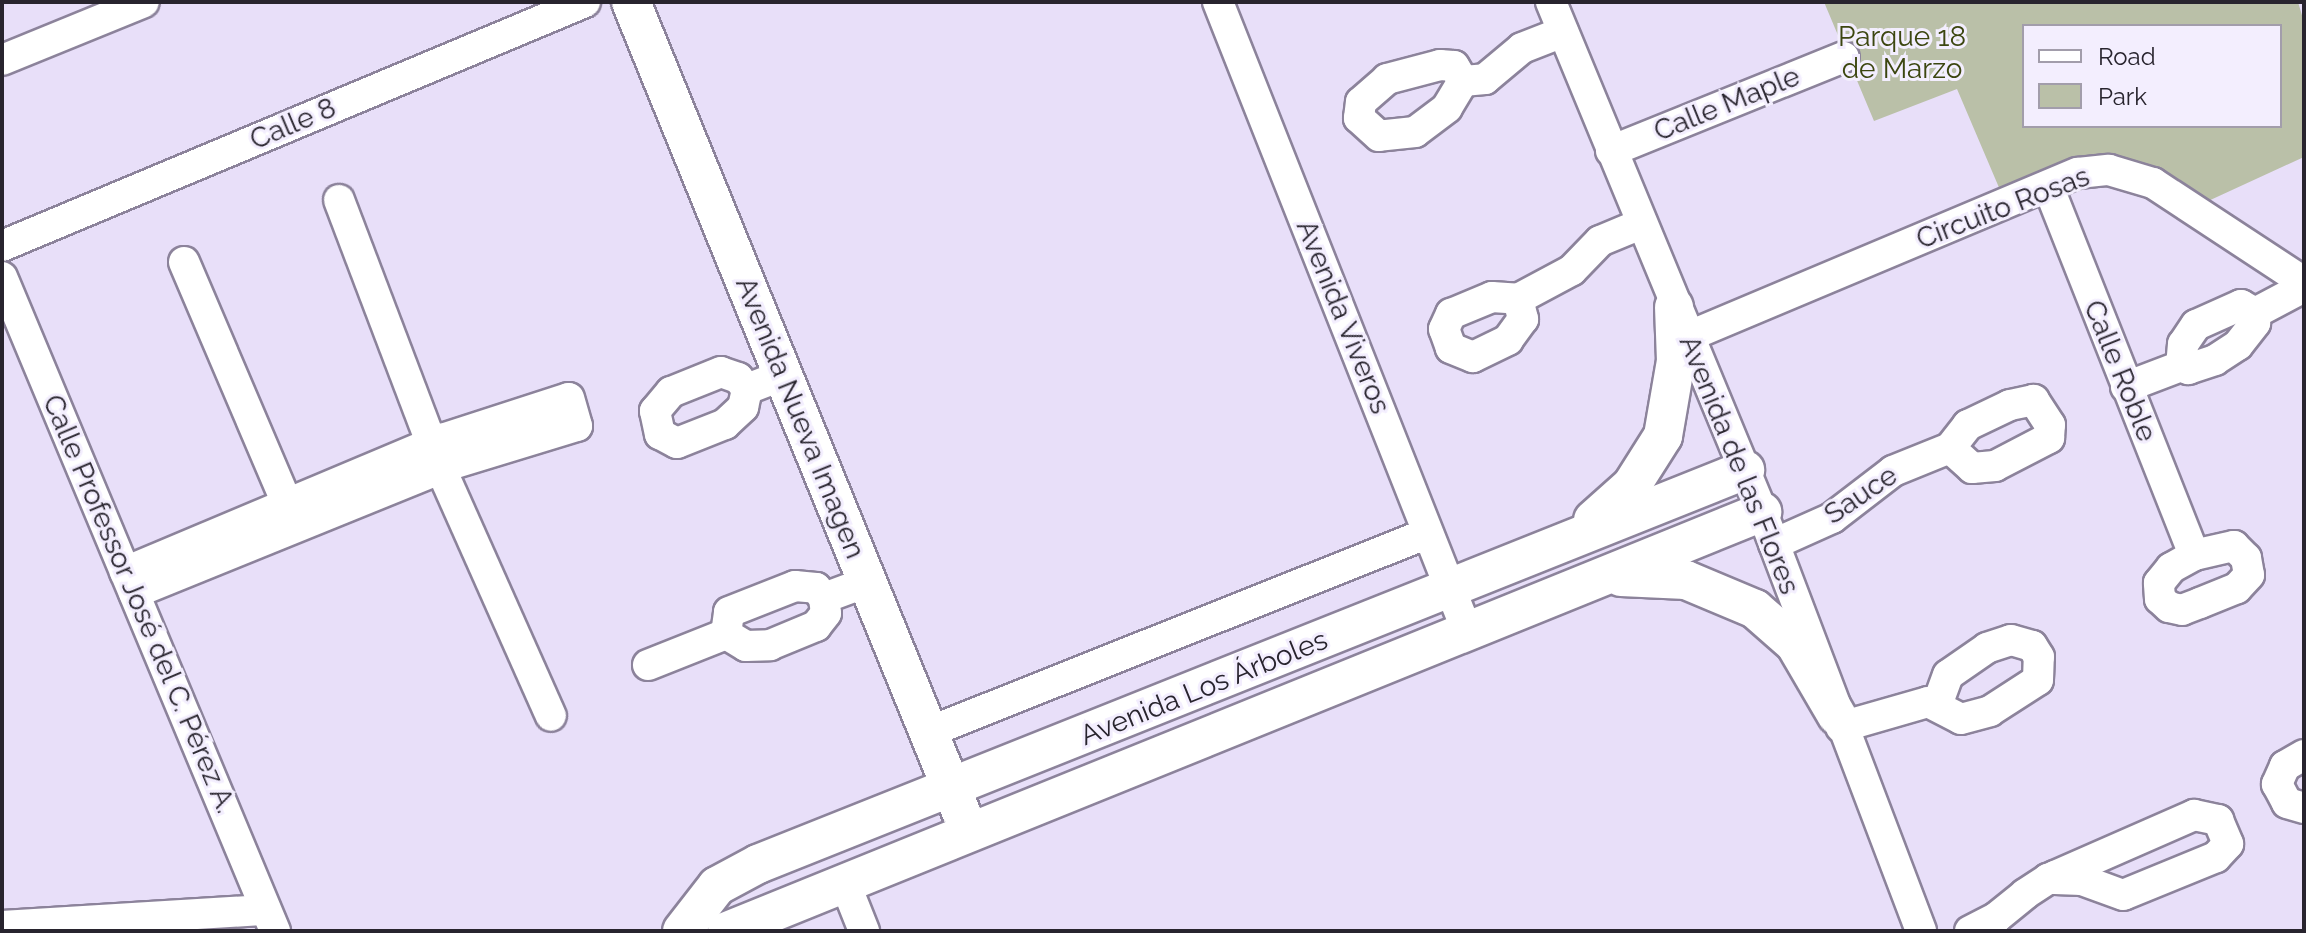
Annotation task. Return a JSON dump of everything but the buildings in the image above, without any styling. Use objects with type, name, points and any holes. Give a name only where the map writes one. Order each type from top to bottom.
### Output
[{"type":"street","points":[[2,60],[144,2]]},
{"type":"street","name":"Calle 8","points":[[2,246],[585,2]]},
{"type":"street","name":"Avenida Nueva Imagen","points":[[631,2],[764,383],[867,582],[970,833]]},
{"type":"street","name":"Avenida Viveros","points":[[1218,2],[1467,631]]},
{"type":"street","name":"Avenida de las Flores","points":[[1551,2],[1680,322],[1745,470],[1921,931]]},
{"type":"street","points":[[1463,81],[1490,77],[1518,51],[1563,32]]},
{"type":"street","name":"Calle Maple","points":[[1611,151],[1844,57]]},
{"type":"street","name":"Circuito Rosas","points":[[1680,322],[2078,173],[2131,173],[2176,196],[2304,284]]},
{"type":"street","name":"Calle Roble","points":[[2048,186],[2194,555]]},
{"type":"street","points":[[339,200],[436,456],[551,716]]},
{"type":"street","points":[[1518,299],[1572,270],[1600,241],[1641,224]]},
{"type":"street","points":[[184,262],[303,504]]},
{"type":"street","name":"Calle Professor José del C. Pérez A.","points":[[2,277],[271,920]]},
{"type":"street","points":[[2255,313],[2304,284]]},
{"type":"street","points":[[2181,366],[2183,344],[2196,325],[2241,305],[2255,313]]},
{"type":"street","points":[[2126,387],[2181,366],[2205,366],[2227,353],[2255,323],[2255,313]]},
{"type":"street","points":[[1526,558],[1602,514],[1655,454],[1672,399],[1680,322]]},
{"type":"street","name":"Sauce","points":[[1768,528],[1832,518],[1893,471],[1950,448]]},
{"type":"street","points":[[130,583],[303,504],[436,456]]},
{"type":"street","name":"Avenida Los Árboles","points":[[682,931],[702,902],[736,874],[1745,470]]},
{"type":"street","name":"Avenida Los Árboles","points":[[727,931],[1590,581],[1768,528]]},
{"type":"street","points":[[929,732],[1428,533]]},
{"type":"street","points":[[1590,581],[1666,576],[1740,600],[1795,644],[1839,721],[1938,703]]},
{"type":"street","points":[[824,598],[867,582]]},
{"type":"street","points":[[795,586],[816,588],[824,598],[826,613],[816,626],[770,645],[746,646],[726,634],[729,612],[795,586]]},
{"type":"street","points":[[648,665],[726,634]]},
{"type":"street","points":[[1316,643],[1334,685]]},
{"type":"street","points":[[2304,755],[2285,766],[2277,784],[2287,803],[2304,808]]},
{"type":"street","points":[[1970,931],[2048,879],[2202,813],[2218,820],[2228,844],[2216,857],[2123,895],[2082,880],[2048,879]]},
{"type":"street","points":[[845,883],[864,931]]},
{"type":"street","points":[[2,926],[271,920]]},
{"type":"green space","name":"Parque 18 de Marzo","points":[[1824,2],[2298,2],[2304,22],[2304,157],[2193,208],[2131,173],[2006,204],[1957,89],[1874,121]]}]
